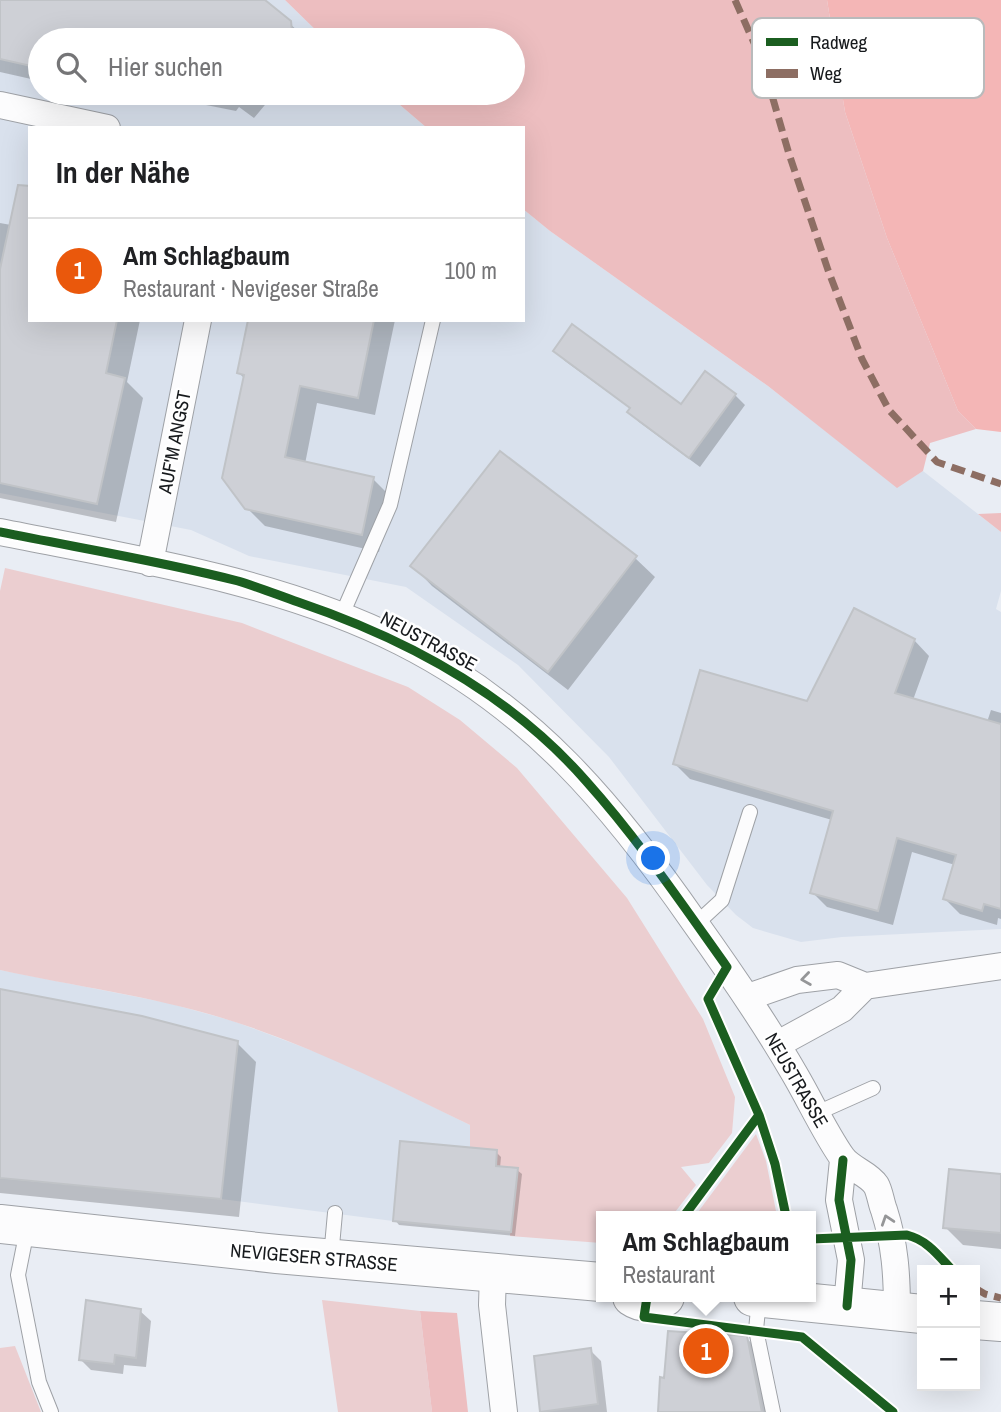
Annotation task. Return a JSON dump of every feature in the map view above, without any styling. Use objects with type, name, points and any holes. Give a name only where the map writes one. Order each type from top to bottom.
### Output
[{"type":"main road","name":"NEVIGESER STRASSE","points":[[14,1225],[331,1259],[596,1282]]},
{"type":"main road","points":[[803,1302],[909,1312]]},
{"type":"main road","points":[[980,1320],[1001,1322]]},
{"type":"street","points":[[0,105],[98,126]]},
{"type":"street","name":"AUF'M ANGST","points":[[150,563],[198,322]]},
{"type":"street","name":"NEUSTRASSE","points":[[0,532],[239,582],[341,617],[399,641],[438,662],[493,697],[538,734],[586,780],[674,892],[778,1044],[843,1160],[875,1184],[894,1246],[909,1312]]},
{"type":"street","points":[[748,997],[797,979],[838,975],[865,986],[1001,966]]},
{"type":"street","points":[[778,1044],[842,1009],[865,986]]},
{"type":"street","points":[[843,1160],[839,1200],[851,1259],[847,1306]]},
{"type":"street","points":[[493,1273],[492,1305],[504,1412]]},
{"type":"lane","points":[[341,617],[390,505],[433,322]]},
{"type":"lane","points":[[696,924],[722,900],[750,812]]},
{"type":"lane","points":[[817,1113],[873,1088]]},
{"type":"lane","points":[[331,1259],[335,1213]]},
{"type":"lane","name":"NEVIGESER STRASSE","points":[[14,1225],[18,1275],[39,1382],[51,1412]]},
{"type":"lane","points":[[759,1302],[757,1330],[773,1412]]},
{"type":"shaded area","points":[[0,0],[285,0],[314,28],[28,28],[28,105],[400,105],[425,126],[28,126],[28,322],[525,322],[525,211],[768,386],[897,487],[923,471],[1001,532],[1001,591],[996,609],[1001,612],[1001,929],[842,937],[801,942],[753,928],[736,915],[707,885],[609,757],[518,665],[406,587],[249,556],[191,530],[0,493]]},
{"type":"shaded area","points":[[285,0],[827,0],[830,18],[752,18],[752,98],[843,98],[887,238],[958,411],[976,429],[930,443],[923,471],[897,488],[768,386],[525,211],[525,126],[425,126],[400,105],[525,105],[525,28],[314,28]]},
{"type":"shaded area","points":[[827,0],[1001,0],[1001,432],[976,429],[958,411],[887,238],[843,98],[984,98],[984,18],[830,18]]},
{"type":"shaded area","points":[[1001,513],[1001,532],[978,514]]},
{"type":"shaded area","points":[[5,568],[242,623],[408,687],[460,720],[517,768],[627,898],[703,1019],[735,1097],[732,1133],[709,1163],[681,1167],[696,1185],[676,1211],[596,1211],[596,1243],[510,1236],[518,1168],[496,1166],[497,1150],[470,1147],[470,1125],[325,1056],[235,1022],[148,999],[0,970],[0,591]]},
{"type":"shaded area","points":[[0,970],[168,1003],[233,1021],[340,1061],[470,1125],[518,1168],[511,1232],[393,1221],[221,1199],[0,1179]]},
{"type":"shaded area","points":[[756,1134],[766,1161],[776,1211],[699,1211]]},
{"type":"shaded area","points":[[322,1300],[420,1311],[432,1412],[338,1412]]},
{"type":"shaded area","points":[[420,1311],[457,1313],[468,1412],[432,1412]]},
{"type":"shaded area","points":[[15,1346],[41,1412],[0,1412],[0,1348]]},
{"type":"building","points":[[0,0],[265,0],[291,21],[292,28],[28,28],[28,65],[0,59]]},
{"type":"building","points":[[18,185],[28,186],[28,322],[117,322],[106,373],[125,378],[97,504],[0,483],[0,269]]},
{"type":"building","points":[[248,322],[374,322],[358,398],[300,386],[285,457],[374,477],[362,535],[245,509],[222,478],[244,375],[237,373]]},
{"type":"building","points":[[572,324],[681,404],[705,371],[736,394],[689,458],[627,412],[630,408],[553,351]]},
{"type":"building","points":[[500,451],[637,556],[548,672],[410,566]]},
{"type":"building","points":[[854,608],[915,639],[895,693],[1001,724],[1001,909],[984,904],[982,911],[943,899],[956,855],[897,838],[878,911],[810,893],[833,811],[673,764],[700,670],[807,701]]},
{"type":"building","points":[[0,989],[142,1016],[238,1041],[221,1199],[0,1178]]},
{"type":"building","points":[[400,1141],[497,1150],[496,1166],[518,1168],[511,1232],[393,1221]]},
{"type":"building","points":[[949,1169],[1001,1174],[1001,1233],[943,1228]]},
{"type":"building","points":[[86,1300],[141,1309],[136,1358],[115,1355],[114,1364],[79,1360]]},
{"type":"building","points":[[668,1331],[747,1336],[762,1412],[658,1412],[660,1377],[664,1378]]},
{"type":"building","points":[[591,1348],[598,1404],[540,1412],[534,1356]]},
{"type":"marked path","points":[[735,0],[752,38]]},
{"type":"marked path","points":[[773,98],[828,270],[862,359],[889,410],[937,462],[1001,484]]},
{"type":"marked path","points":[[980,1291],[1001,1298]]},
{"type":"cycle path","points":[[0,532],[179,567],[268,591],[339,617],[417,652],[490,696],[524,722],[556,750],[605,803],[659,872],[727,967],[708,999],[759,1115],[775,1164],[785,1211]]},
{"type":"cycle path","points":[[688,1211],[759,1115]]},
{"type":"cycle path","points":[[843,1160],[839,1200],[851,1260],[847,1306]]},
{"type":"cycle path","points":[[816,1239],[907,1235],[926,1244],[947,1265]]},
{"type":"cycle path","points":[[646,1302],[644,1317],[802,1337],[893,1412]]},
{"type":"place","name":"Am Schlagbaum","points":[[706,1351]]}]
